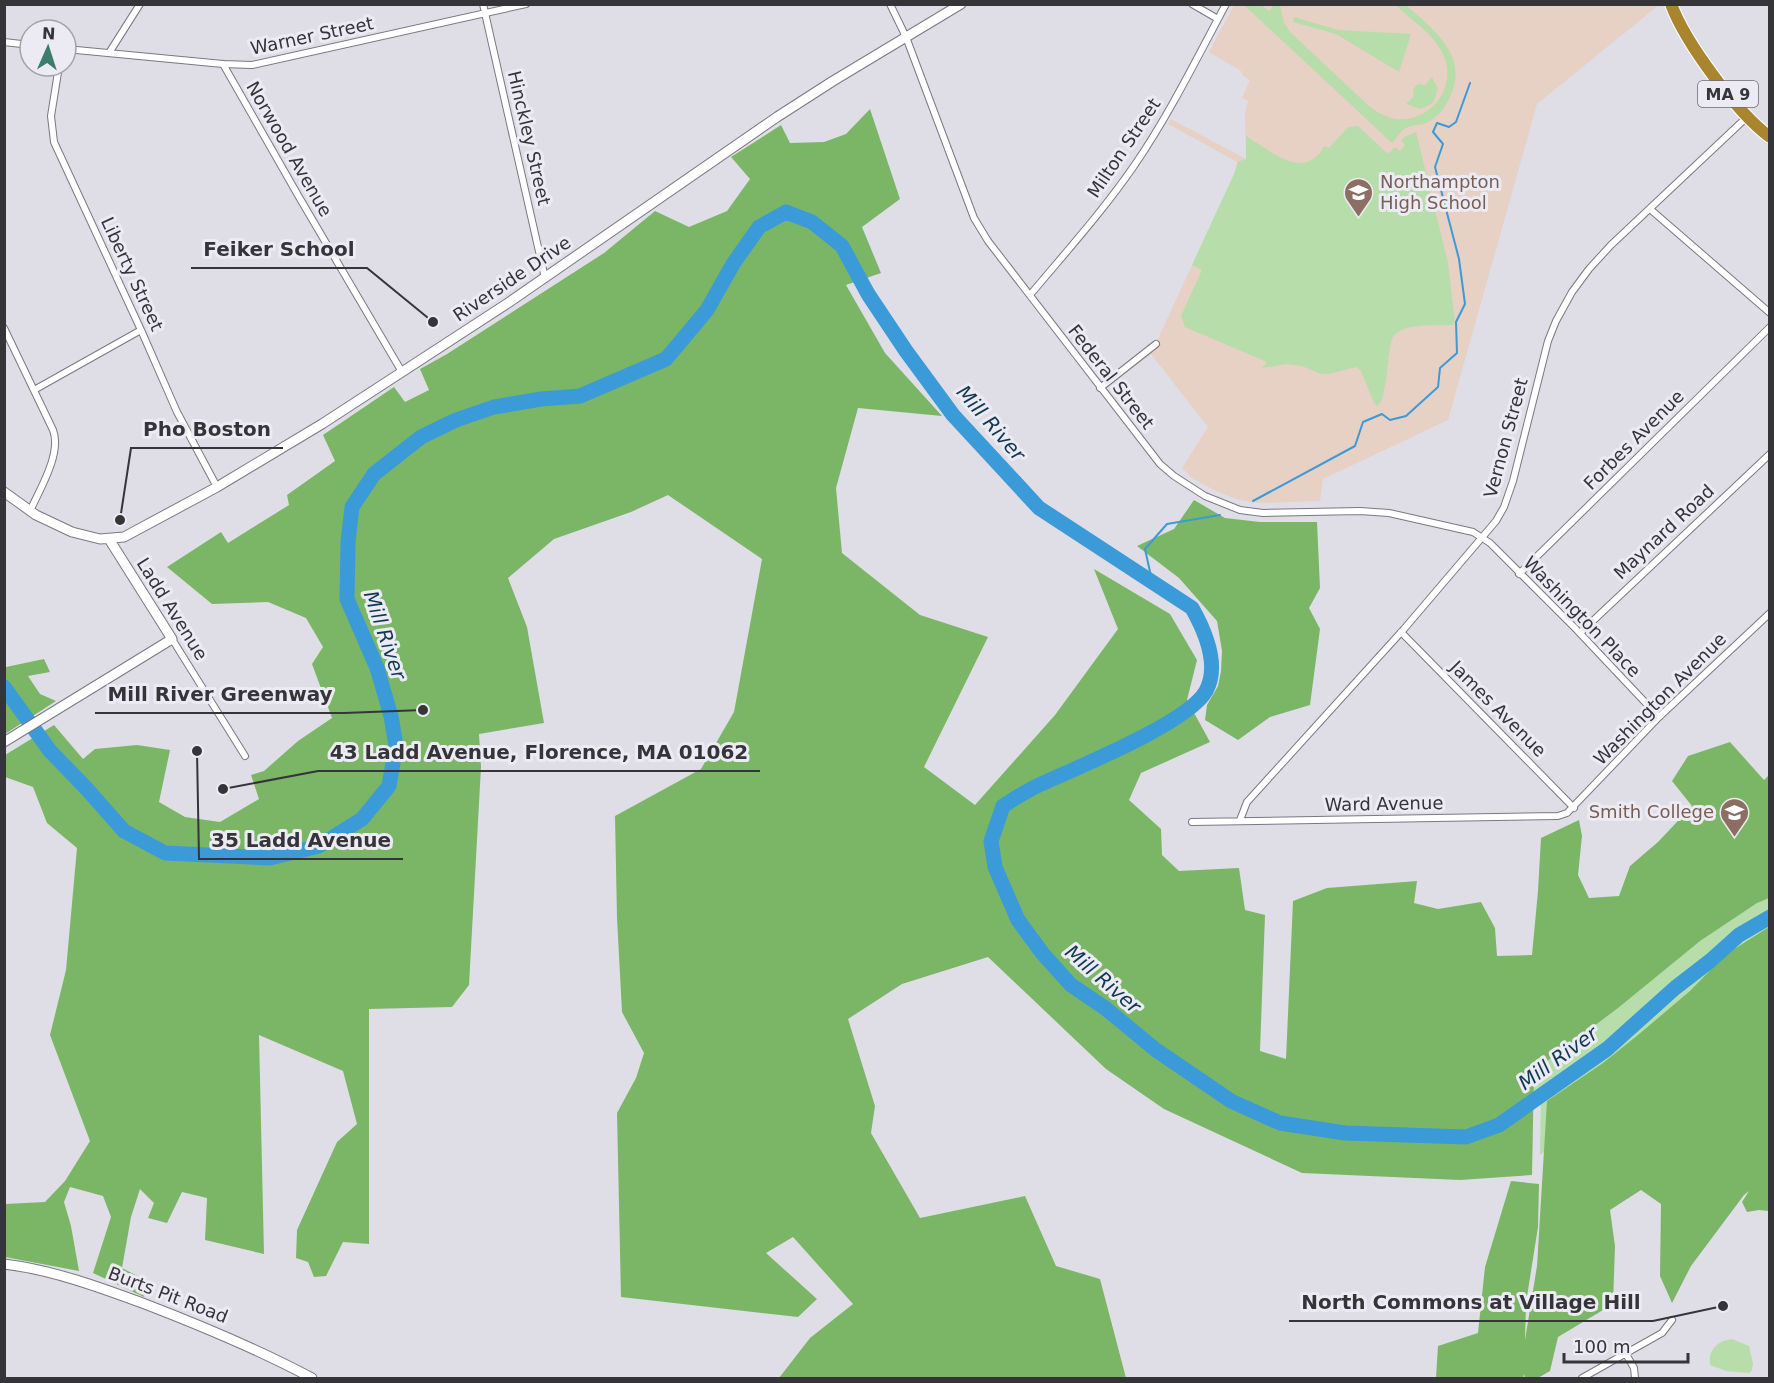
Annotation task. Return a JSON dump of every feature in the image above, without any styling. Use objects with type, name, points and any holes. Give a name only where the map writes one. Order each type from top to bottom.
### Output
[{"type":"highway","name":"MA 9","points":[[1671,4],[1692,45],[1747,117],[1770,137]]},
{"type":"highway","name":"MA 9","points":[[1680,4],[1692,45]]},
{"type":"street","points":[[109,52],[140,4]]},
{"type":"street","name":"Hinckley Street","points":[[483,4],[545,278]]},
{"type":"street","name":"Warner Street","points":[[78,50],[243,66],[526,4]]},
{"type":"street","name":"Federal Street","points":[[890,4],[906,37],[970,210],[988,241],[1160,464],[1174,476],[1218,503],[1240,510],[1263,513],[1360,511],[1389,513],[1473,532],[1483,538]]},
{"type":"street","name":"Riverside Drive","points":[[4,492],[30,511],[72,532],[109,539],[124,537],[217,487],[322,424],[545,278],[777,117],[961,4]]},
{"type":"street","points":[[1192,4],[1218,19]]},
{"type":"street","name":"Milton Street","points":[[1030,296],[1132,169],[1183,85],[1226,4]]},
{"type":"street","name":"Norwood Avenue","points":[[223,64],[304,207],[402,372]]},
{"type":"street","name":"Liberty Street","points":[[57,78],[51,116],[54,142],[177,412],[217,487]]},
{"type":"street","name":"Vernon Street","points":[[1240,820],[1247,802],[1483,538],[1504,507],[1513,481],[1542,359],[1556,321],[1572,292],[1611,245],[1747,117]]},
{"type":"street","points":[[1650,209],[1770,314]]},
{"type":"street","name":"Forbes Avenue","points":[[1519,574],[1770,327]]},
{"type":"street","points":[[4,328],[56,441],[53,458],[30,511]]},
{"type":"street","points":[[34,390],[141,330]]},
{"type":"street","points":[[1100,387],[1156,344]]},
{"type":"street","name":"Maynard Road","points":[[1580,633],[1770,454]]},
{"type":"street","name":"Washington Place","points":[[1483,538],[1580,633],[1659,717]]},
{"type":"street","name":"Ladd Avenue","points":[[109,539],[245,756]]},
{"type":"street","name":"Washington Avenue","points":[[1574,808],[1659,717],[1769,615]]},
{"type":"street","name":"James Avenue","points":[[1401,632],[1574,808]]},
{"type":"street","points":[[4,742],[172,639]]},
{"type":"street","name":"Ward Avenue","points":[[1192,822],[1558,816],[1574,808]]},
{"type":"street","name":"Burts Pit Road","points":[[4,1264],[82,1281],[108,1290],[229,1336],[312,1378]]},
{"type":"street","points":[[1582,1378],[1662,1333],[1672,1320]]},
{"type":"street","points":[[1626,1354],[1634,1368],[1635,1378]]},
{"type":"shaded area","name":"Northampton High School","points":[[1234,5],[1659,5],[1537,104],[1448,420],[1323,479],[1320,501],[1259,503],[1239,500],[1193,479],[1182,468],[1208,427],[1151,354],[1109,386],[1105,381],[1157,341],[1235,172],[1237,162],[1168,124],[1171,119],[1246,159],[1245,115],[1248,101],[1242,98],[1250,80],[1243,76],[1241,71],[1209,52]]},
{"type":"green space","points":[[1246,5],[1261,5],[1269,11],[1272,5],[1280,5],[1284,23],[1290,32],[1370,107],[1387,117],[1399,119],[1421,115],[1430,109],[1438,101],[1447,81],[1445,59],[1437,43],[1395,5],[1406,5],[1435,32],[1451,53],[1455,65],[1452,92],[1444,108],[1434,118],[1427,123],[1404,129],[1392,143]]},
{"type":"green space","points":[[1294,17],[1338,30],[1411,34],[1399,72],[1336,34],[1293,22]]},
{"type":"green space","points":[[1432,77],[1438,89],[1433,103],[1420,109],[1406,104],[1414,96],[1413,89],[1418,84],[1425,85]]},
{"type":"green space","points":[[870,109],[900,199],[862,227],[881,273],[846,285],[885,353],[942,416],[858,408],[836,488],[842,553],[920,615],[988,637],[924,767],[975,805],[1055,715],[1118,629],[1094,569],[1170,614],[1197,660],[1187,700],[1210,742],[1141,773],[1129,800],[1161,829],[1162,855],[1179,871],[1239,868],[1245,910],[1265,915],[1260,1051],[1286,1059],[1293,901],[1327,888],[1417,881],[1414,903],[1438,909],[1481,902],[1495,928],[1497,956],[1532,955],[1541,838],[1579,820],[1582,836],[1578,875],[1589,898],[1619,896],[1630,866],[1658,842],[1692,806],[1672,781],[1688,756],[1730,742],[1764,780],[1769,775],[1769,898],[1757,903],[1700,941],[1618,1008],[1534,1071],[1532,1175],[1460,1180],[1302,1173],[1164,1109],[1106,1069],[988,957],[902,984],[848,1019],[875,1106],[871,1133],[920,1218],[1025,1196],[1056,1266],[1100,1279],[1126,1378],[779,1378],[810,1338],[853,1304],[793,1237],[766,1253],[817,1299],[798,1317],[621,1297],[617,1113],[636,1078],[644,1053],[622,1012],[615,816],[701,769],[734,712],[762,559],[668,495],[631,512],[554,539],[508,578],[527,627],[544,723],[479,734],[481,767],[469,985],[452,1007],[369,1009],[369,1244],[343,1242],[326,1276],[314,1277],[308,1262],[296,1258],[297,1230],[337,1142],[357,1124],[343,1071],[259,1035],[264,1254],[205,1240],[207,1198],[182,1192],[167,1223],[148,1218],[154,1203],[140,1189],[131,1217],[122,1268],[151,1283],[144,1297],[93,1273],[111,1217],[103,1196],[70,1187],[64,1202],[79,1271],[5,1257],[5,1204],[45,1202],[65,1181],[90,1141],[50,1035],[66,970],[77,848],[47,823],[33,787],[5,777],[5,755],[54,725],[83,759],[95,749],[137,745],[170,750],[159,802],[185,817],[220,822],[259,799],[251,775],[264,771],[298,741],[332,718],[312,664],[323,647],[306,618],[268,602],[212,604],[167,567],[221,532],[228,543],[289,505],[287,495],[335,461],[323,435],[394,387],[405,402],[429,390],[420,369],[604,253],[655,211],[689,227],[727,211],[750,179],[731,157],[781,125],[790,143],[824,142],[846,134]]},
{"type":"green space","points":[[1358,126],[1388,154],[1395,147],[1400,151],[1405,145],[1401,141],[1404,137],[1416,132],[1448,263],[1455,322],[1453,325],[1410,327],[1396,334],[1392,339],[1386,380],[1377,406],[1361,371],[1356,367],[1329,374],[1321,374],[1302,366],[1286,364],[1262,368],[1267,362],[1185,327],[1181,316],[1202,270],[1192,265],[1238,162],[1246,159],[1246,136],[1276,155],[1297,163],[1307,162],[1316,157],[1324,146],[1329,148],[1348,127]]},
{"type":"green space","points":[[1194,500],[1225,518],[1260,522],[1317,522],[1320,588],[1309,608],[1320,629],[1310,705],[1270,717],[1238,740],[1205,720],[1207,705],[1218,686],[1221,671],[1222,651],[1217,621],[1179,578],[1137,546],[1174,529]]},
{"type":"green space","points":[[44,659],[50,672],[28,676],[40,694],[56,701],[5,734],[5,665],[6,667]]},
{"type":"green space","points":[[1769,871],[1769,985],[1540,1155],[1541,1094],[1503,1124],[1576,992]]},
{"type":"green space","points":[[1769,927],[1769,1211],[1747,1212],[1742,1202],[1749,1191],[1744,1195],[1691,1266],[1672,1303],[1660,1276],[1661,1204],[1641,1190],[1610,1210],[1615,1246],[1613,1304],[1558,1337],[1550,1371],[1538,1378],[1525,1378],[1524,1374],[1523,1378],[1436,1378],[1438,1346],[1478,1333],[1485,1267],[1511,1181],[1539,1184],[1538,1227],[1526,1303],[1525,1340],[1537,1266],[1547,1101],[1603,1063],[1638,1035],[1690,991],[1725,955]]},
{"type":"green space","points":[[1732,1339],[1749,1346],[1753,1364],[1749,1373],[1726,1371],[1710,1365],[1712,1350],[1722,1342]]},
{"type":"waterway","points":[[1253,501],[1355,446],[1363,422],[1382,414],[1390,420],[1406,416],[1438,387],[1440,368],[1457,353],[1456,322],[1465,304],[1459,259],[1435,167],[1443,144],[1433,132],[1437,123],[1449,127],[1456,122],[1470,83]]},
{"type":"waterway","name":"Mill River","points":[[4,687],[50,751],[124,831],[165,853],[270,858],[319,846],[362,819],[389,786],[396,746],[391,716],[377,668],[347,599],[348,542],[352,507],[374,474],[421,437],[456,420],[494,407],[541,399],[580,396],[666,359],[707,310],[733,264],[759,227],[786,212],[812,222],[842,246],[868,294],[953,415],[1039,508],[1192,608],[1202,627],[1209,648],[1212,670],[1206,691],[1195,704],[1178,717],[1130,744],[1034,787],[1003,806],[991,841],[995,867],[1018,920],[1043,954],[1071,985],[1105,1008],[1156,1050],[1231,1101],[1280,1123],[1345,1133],[1466,1137],[1499,1125],[1607,1049],[1739,935],[1770,917]]},
{"type":"waterway","points":[[1152,581],[1145,549],[1167,524],[1220,515]]},
{"type":"place","name":"Northampton High School","points":[[1359,218]]},
{"type":"place","name":"Feiker School","points":[[433,322]]},
{"type":"place","name":"Pho Boston","points":[[120,520]]},
{"type":"place","name":"Mill River Greenway","points":[[423,710]]},
{"type":"place","name":"35 Ladd Avenue","points":[[197,751]]},
{"type":"place","name":"43 Ladd Avenue, Florence, MA 01062","points":[[223,789]]},
{"type":"place","name":"Smith College","points":[[1735,838]]},
{"type":"place","name":"North Commons at Village Hill","points":[[1723,1306]]}]
